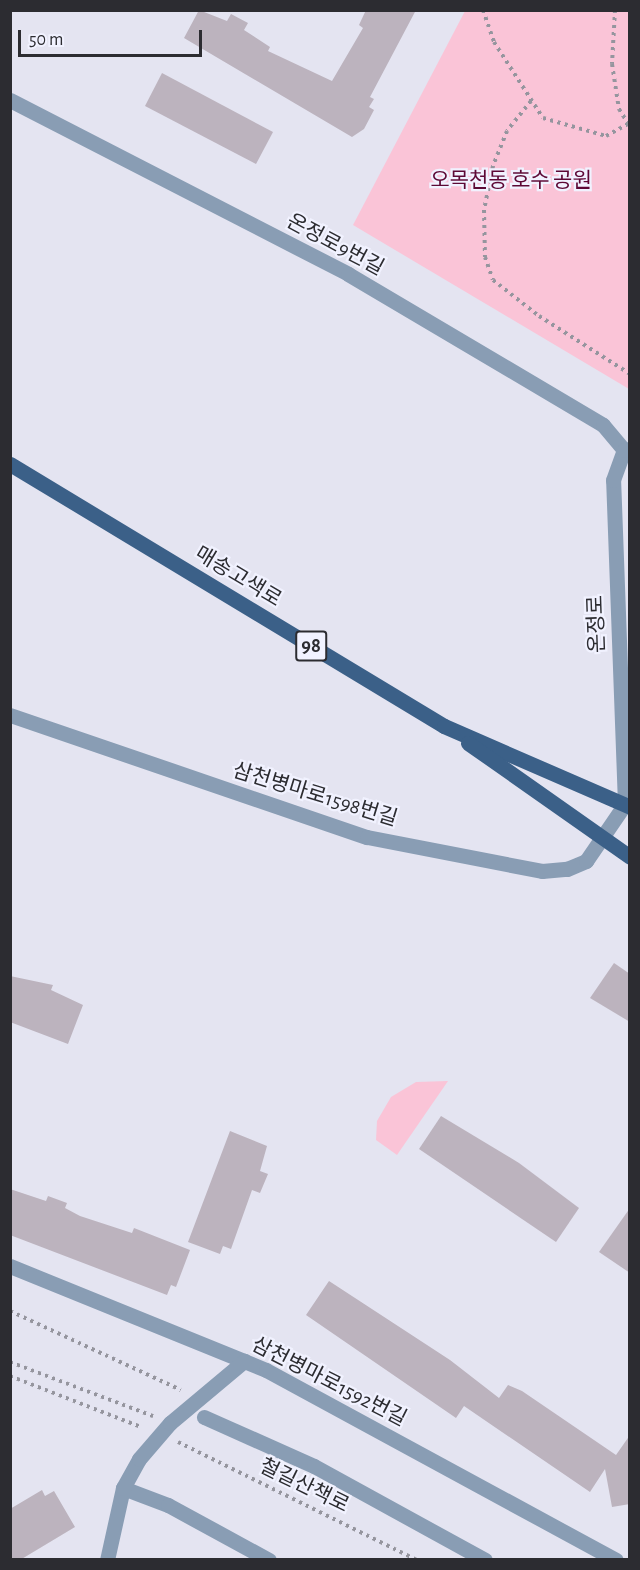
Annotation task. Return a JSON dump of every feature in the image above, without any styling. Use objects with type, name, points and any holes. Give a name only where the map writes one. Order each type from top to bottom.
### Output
[{"type":"main road","name":"매송고색로","points":[[10,465],[444,726],[630,857]]},
{"type":"main road","name":"매송고색로","points":[[444,726],[627,805]]},
{"type":"street","name":"온정로9번길","points":[[10,100],[348,274],[603,424],[627,449]]},
{"type":"street","name":"온정로","points":[[627,449],[614,480],[627,805]]},
{"type":"street","name":"삼천병마로1598번길","points":[[10,716],[367,837],[542,871],[567,869],[586,861],[627,805]]},
{"type":"street","name":"삼천병마로1592번길","points":[[10,1266],[244,1361],[616,1560]]},
{"type":"street","points":[[107,1560],[123,1488],[163,1421],[244,1361]]},
{"type":"street","points":[[204,1417],[314,1466],[485,1560]]},
{"type":"street","points":[[123,1488],[168,1505],[269,1560]]},
{"type":"path","points":[[483,10],[494,42],[543,118],[575,129],[606,135],[629,125],[619,109],[612,63],[615,10]]},
{"type":"path","points":[[531,101],[507,131],[493,166],[484,210],[485,257],[493,280],[539,316],[630,374]]},
{"type":"path","points":[[10,1311],[190,1394]]},
{"type":"path","points":[[10,1362],[163,1421]]},
{"type":"path","points":[[10,1376],[146,1429]]},
{"type":"path","name":"철길산책로","points":[[177,1441],[417,1560]]},
{"type":"green space","name":"오목천동 호수 공원","points":[[465,11],[629,11],[629,389],[353,225]]},
{"type":"green space","points":[[448,1081],[397,1155],[376,1140],[377,1121],[391,1097],[416,1082]]},
{"type":"building","points":[[199,10],[227,21],[231,14],[248,23],[244,30],[270,47],[268,51],[332,81],[363,28],[359,25],[366,10],[416,10],[370,97],[374,99],[369,107],[374,110],[364,129],[352,137],[184,38]]},
{"type":"building","points":[[162,73],[273,132],[256,164],[145,106]]},
{"type":"building","points":[[614,963],[630,974],[630,1022],[590,998]]},
{"type":"building","points":[[10,976],[53,985],[51,990],[83,1005],[68,1044],[10,1022]]},
{"type":"building","points":[[441,1116],[519,1163],[579,1208],[556,1242],[419,1149]]},
{"type":"building","points":[[230,1131],[267,1146],[260,1171],[268,1174],[260,1193],[252,1190],[231,1249],[223,1246],[220,1254],[188,1242]]},
{"type":"building","points":[[10,1189],[46,1201],[48,1196],[67,1203],[65,1208],[80,1216],[132,1233],[134,1228],[190,1250],[176,1287],[171,1285],[167,1295],[10,1235]]},
{"type":"building","points":[[630,1208],[630,1273],[599,1252]]},
{"type":"building","points":[[329,1281],[450,1360],[499,1398],[508,1385],[522,1391],[616,1455],[630,1435],[630,1504],[612,1507],[605,1469],[590,1492],[464,1406],[456,1418],[306,1315]]},
{"type":"building","points":[[42,1490],[45,1496],[54,1491],[75,1527],[20,1560],[10,1560],[10,1509]]}]
